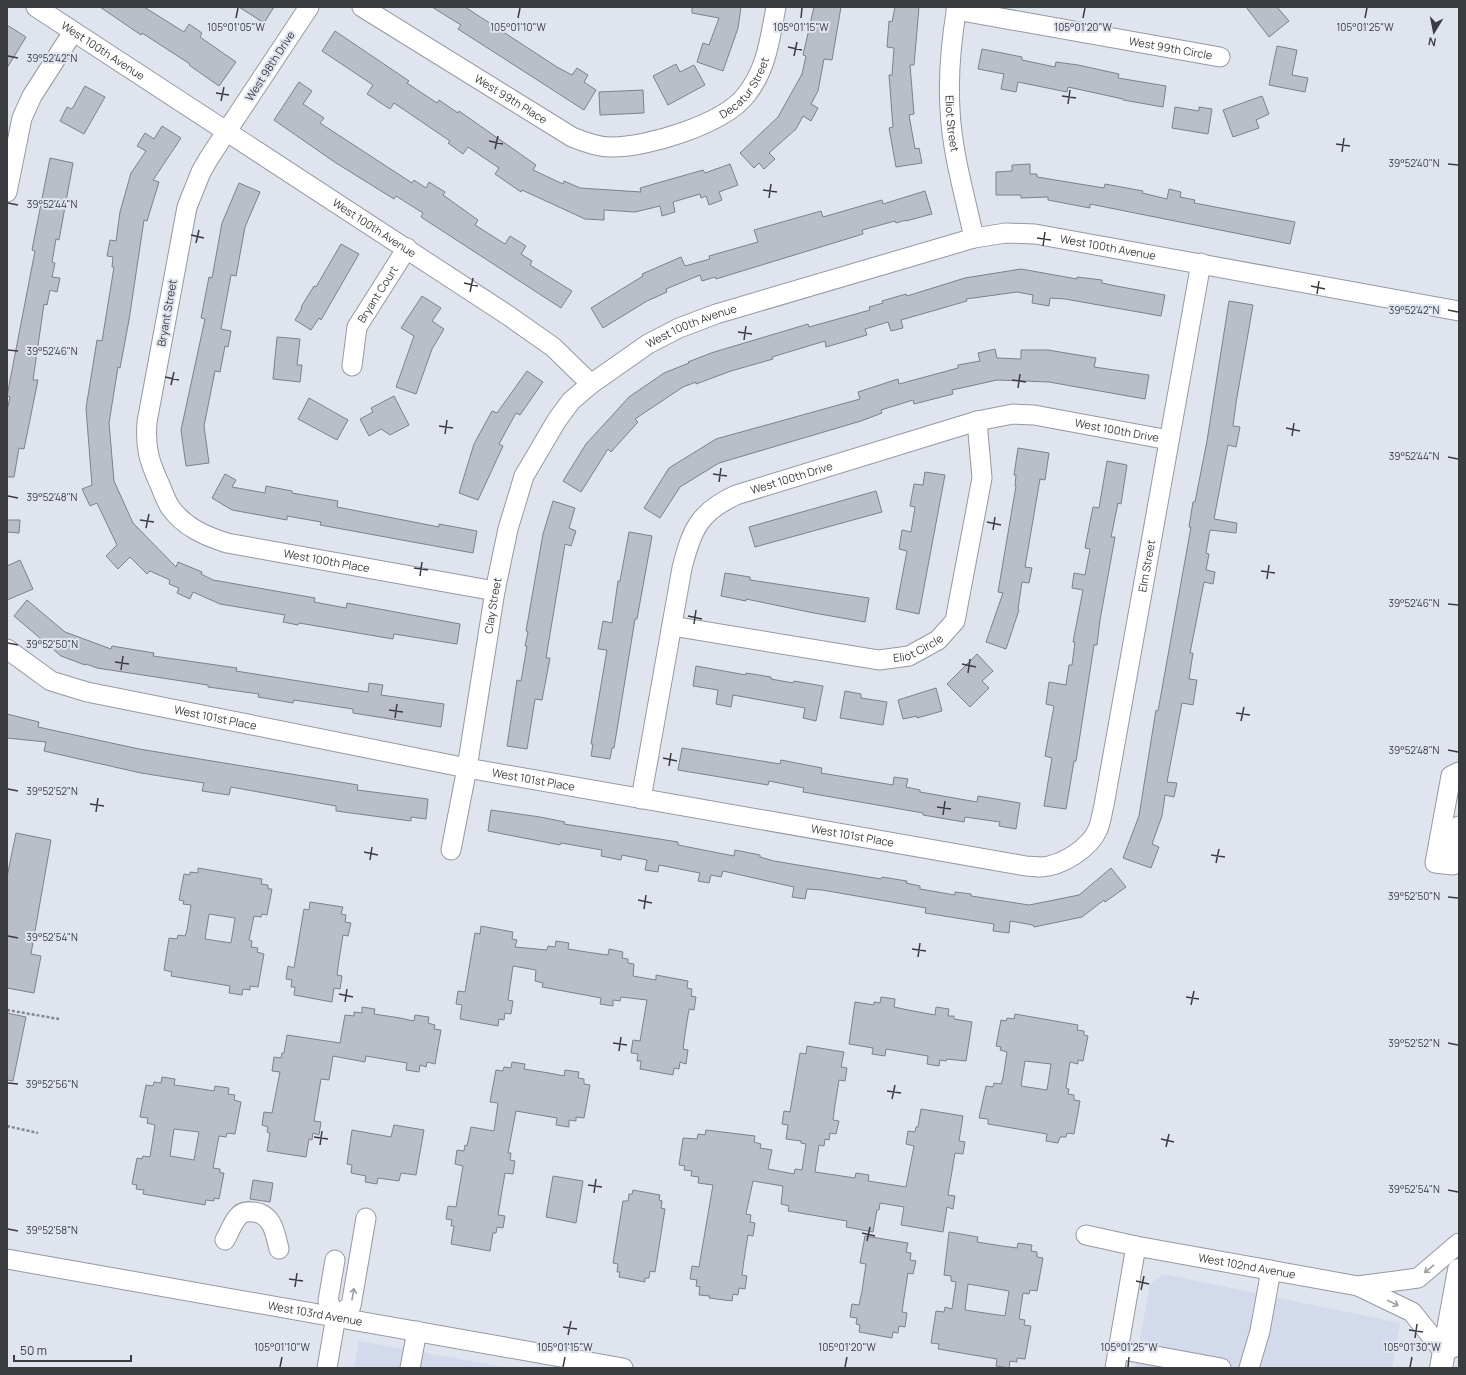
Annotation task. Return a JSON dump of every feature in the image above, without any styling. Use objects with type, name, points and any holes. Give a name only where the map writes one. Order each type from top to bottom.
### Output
[{"type":"main road","points":[[1448,1355],[1459,1270]]},
{"type":"street","name":"West 100th Avenue","points":[[36,7],[73,32],[229,129],[553,347],[591,384],[648,344],[679,328],[716,314],[974,238],[1006,233],[1035,234],[1459,311]]},
{"type":"street","name":"West 98th Drive","points":[[229,129],[309,7]]},
{"type":"street","name":"West 99th Place","points":[[362,7],[572,137],[599,146],[620,147],[673,134]]},
{"type":"street","name":"Decatur Street","points":[[673,134],[717,118],[737,105],[747,95],[761,72],[766,57],[776,7]]},
{"type":"street","name":"West 99th Circle","points":[[957,8],[1220,57]]},
{"type":"street","name":"Eliot Street","points":[[957,8],[949,74],[950,111],[955,152],[974,238]]},
{"type":"street","points":[[7,192],[22,118],[32,96],[73,32]]},
{"type":"street","name":"Bryant Street","points":[[170,507],[151,466],[147,451],[146,422],[187,207],[201,172],[229,129]]},
{"type":"street","name":"Bryant Court","points":[[352,366],[357,327],[407,248]]},
{"type":"street","name":"Elm Street","points":[[1071,856],[1083,850],[1092,839],[1098,829],[1104,805],[1201,263]]},
{"type":"street","name":"Clay Street","points":[[451,850],[467,768],[495,591],[508,529],[524,476],[556,420],[571,401],[591,384]]},
{"type":"street","name":"West 100th Drive","points":[[641,799],[687,548],[702,518],[717,504],[736,495],[977,421],[1013,414],[1034,415],[1169,440]]},
{"type":"street","name":"Eliot Circle","points":[[672,626],[879,660],[909,656],[938,640],[954,621],[982,478],[977,421]]},
{"type":"street","name":"West 100th Place","points":[[170,507],[184,522],[200,533],[227,543],[495,591]]},
{"type":"street","name":"West 101st Place","points":[[7,649],[51,681],[80,690],[467,768],[1026,866],[1042,867],[1056,864],[1071,856]]},
{"type":"street","points":[[1459,772],[1451,776],[1435,863],[1453,865],[1459,826]]},
{"type":"street","points":[[226,1240],[237,1216],[246,1211],[259,1212],[269,1218],[274,1228],[279,1249]]},
{"type":"street","points":[[336,1316],[351,1306],[366,1218]]},
{"type":"street","name":"West 102nd Avenue","points":[[1086,1235],[1136,1246],[1358,1286],[1412,1312],[1448,1355]]},
{"type":"street","name":"West 102nd Avenue","points":[[1358,1286],[1418,1278],[1459,1243]]},
{"type":"street","points":[[1115,1368],[1136,1246]]},
{"type":"street","name":"West 103rd Avenue","points":[[7,1259],[417,1331],[561,1362],[623,1368]]},
{"type":"street","points":[[326,1368],[336,1316],[328,1301],[336,1260]]},
{"type":"street","points":[[1249,1368],[1260,1331],[1271,1270]]},
{"type":"street","points":[[410,1368],[417,1331]]},
{"type":"street","points":[[1118,1349],[1221,1368]]},
{"type":"path","points":[[7,1010],[59,1019]]},
{"type":"path","points":[[7,1126],[38,1133]]},
{"type":"shaded area","points":[[1163,1274],[1400,1323],[1392,1368],[1135,1368],[1150,1284]]},
{"type":"shaded area","points":[[359,1341],[510,1368],[354,1368]]},
{"type":"building","points":[[100,7],[144,7],[184,32],[189,24],[202,33],[200,37],[236,62],[219,86],[189,65],[190,64],[142,33],[141,35]]},
{"type":"building","points":[[239,7],[274,7],[264,23]]},
{"type":"building","points":[[432,7],[465,7],[557,67],[572,75],[577,68],[588,75],[584,82],[596,90],[584,110],[458,29],[461,25]]},
{"type":"building","points":[[692,7],[741,7],[738,28],[723,71],[697,62],[703,43],[709,45],[719,18],[692,13]]},
{"type":"building","points":[[814,7],[841,7],[832,60],[824,59],[818,91],[811,104],[818,108],[811,121],[803,116],[796,129],[769,153],[775,159],[764,169],[759,163],[754,168],[740,153],[778,117],[802,74],[806,56],[803,55]]},
{"type":"building","points":[[895,7],[919,7],[914,65],[910,65],[914,114],[909,115],[915,149],[919,148],[922,163],[896,167],[889,128],[893,127],[889,75],[892,75],[894,48],[887,47],[889,21],[892,22]]},
{"type":"building","points":[[1246,7],[1277,7],[1289,21],[1269,37]]},
{"type":"building","points":[[7,25],[26,37],[7,68]]},
{"type":"building","points":[[335,31],[409,81],[407,83],[437,103],[439,100],[458,113],[459,111],[536,165],[533,170],[563,184],[564,181],[580,188],[641,192],[640,188],[703,170],[705,173],[730,164],[738,185],[719,192],[722,200],[709,205],[706,196],[701,198],[700,194],[673,202],[675,212],[662,216],[660,206],[635,212],[604,210],[604,220],[585,219],[522,190],[521,192],[495,174],[499,168],[468,147],[463,154],[448,143],[450,141],[394,103],[390,109],[367,94],[373,85],[322,51]]},
{"type":"building","points":[[1277,46],[1297,50],[1292,75],[1308,78],[1305,92],[1269,85]]},
{"type":"building","points":[[982,49],[1022,57],[1022,60],[1055,67],[1056,62],[1078,65],[1119,74],[1118,78],[1166,86],[1163,107],[1123,100],[1068,87],[1067,92],[1018,82],[1016,92],[1001,89],[1004,74],[978,69]]},
{"type":"building","points":[[676,64],[680,72],[694,65],[705,85],[668,105],[653,76]]},
{"type":"building","points":[[299,82],[312,91],[303,104],[324,118],[320,123],[412,183],[414,180],[426,188],[429,182],[445,192],[443,195],[478,220],[475,225],[505,244],[510,236],[526,246],[521,254],[532,261],[530,265],[572,291],[561,308],[421,217],[423,213],[396,196],[394,199],[336,163],[274,120]]},
{"type":"building","points":[[85,86],[105,97],[84,134],[60,121],[67,107],[72,109]]},
{"type":"building","points":[[643,90],[644,113],[600,115],[599,92]]},
{"type":"building","points":[[1262,96],[1269,114],[1256,120],[1259,128],[1233,137],[1223,110]]},
{"type":"building","points":[[1175,107],[1199,111],[1199,107],[1212,109],[1208,134],[1172,128]]},
{"type":"building","points":[[162,126],[181,138],[153,180],[159,182],[147,221],[144,220],[129,320],[120,368],[118,367],[109,423],[114,481],[133,523],[176,567],[178,562],[202,572],[201,574],[213,580],[315,598],[314,602],[346,608],[347,603],[460,624],[457,644],[394,634],[393,639],[299,623],[298,625],[283,622],[285,615],[220,604],[193,592],[190,599],[177,593],[179,588],[169,584],[170,580],[150,571],[147,574],[130,557],[118,569],[106,556],[117,545],[97,503],[90,506],[82,489],[92,485],[86,408],[97,340],[102,341],[114,267],[112,267],[113,257],[107,256],[110,240],[116,241],[120,212],[131,173],[146,151],[137,146],[145,133],[154,139]]},
{"type":"building","points":[[50,158],[73,163],[59,240],[56,239],[52,262],[55,263],[52,277],[60,278],[57,292],[50,290],[47,305],[44,304],[33,380],[38,380],[24,449],[19,448],[14,477],[7,477],[7,411],[10,397],[7,396],[35,251],[32,250]]},
{"type":"building","points":[[1030,164],[1030,174],[1037,174],[1037,177],[1104,188],[1105,184],[1143,191],[1142,193],[1167,199],[1169,189],[1181,192],[1180,197],[1195,200],[1194,203],[1295,222],[1290,244],[1090,204],[1090,208],[1048,200],[1048,197],[1021,198],[1021,195],[996,195],[996,172],[1012,171],[1012,165]]},
{"type":"building","points":[[239,183],[260,192],[245,227],[236,276],[231,275],[221,329],[231,331],[228,347],[225,346],[220,372],[215,371],[204,426],[209,463],[186,466],[181,430],[205,319],[201,318],[209,277],[212,278],[222,223]]},
{"type":"building","points":[[925,191],[932,214],[896,223],[895,221],[862,230],[863,234],[716,279],[715,277],[702,281],[700,275],[666,289],[667,292],[647,301],[603,328],[591,308],[643,276],[642,274],[681,257],[685,266],[710,259],[709,256],[758,242],[754,230],[821,211],[823,217],[882,200],[883,204]]},
{"type":"building","points":[[341,244],[359,254],[321,320],[319,318],[311,330],[295,320],[302,308],[301,307],[314,286],[316,287]]},
{"type":"building","points":[[1021,269],[1077,279],[1077,277],[1102,280],[1102,283],[1165,295],[1161,316],[1065,299],[1050,298],[1049,306],[1032,303],[1033,295],[1017,292],[966,299],[967,301],[901,320],[903,328],[891,331],[888,322],[865,329],[867,335],[826,347],[825,341],[683,387],[635,419],[638,422],[611,452],[608,449],[581,492],[563,481],[586,444],[629,397],[664,373],[711,353],[808,324],[809,327],[870,310],[869,307],[883,303],[882,301],[906,294],[907,296],[965,278]]},
{"type":"building","points":[[422,296],[441,308],[432,321],[444,329],[432,349],[416,394],[396,387],[414,336],[401,328]]},
{"type":"building","points":[[1229,301],[1253,305],[1233,426],[1240,427],[1236,447],[1228,445],[1214,519],[1237,523],[1236,533],[1210,530],[1206,553],[1209,554],[1206,570],[1215,572],[1213,584],[1204,582],[1190,653],[1193,653],[1189,679],[1197,680],[1193,705],[1182,703],[1167,782],[1177,783],[1174,797],[1165,795],[1162,816],[1152,844],[1159,847],[1151,868],[1123,858],[1139,816],[1156,710],[1158,711],[1191,527],[1189,527],[1193,502],[1195,502],[1207,441]]},
{"type":"building","points":[[277,337],[300,339],[297,365],[302,365],[300,382],[273,379]]},
{"type":"building","points":[[995,349],[997,358],[1021,359],[1021,350],[1048,350],[1096,358],[1094,367],[1149,375],[1145,399],[1049,382],[997,380],[952,390],[953,394],[914,404],[913,400],[881,410],[882,413],[861,421],[719,463],[680,487],[660,518],[644,508],[669,468],[716,439],[860,399],[858,392],[898,379],[899,384],[958,368],[958,365],[980,361],[978,353]]},
{"type":"building","points":[[527,371],[543,382],[520,415],[516,413],[499,444],[503,446],[478,500],[459,493],[474,444],[492,411],[497,413]]},
{"type":"building","points":[[394,396],[409,425],[390,435],[381,429],[369,436],[360,419],[373,412],[371,408]]},
{"type":"building","points":[[309,398],[348,420],[337,440],[298,419]]},
{"type":"building","points":[[1018,448],[1049,453],[1045,480],[1040,479],[1025,567],[1032,568],[1029,583],[1022,582],[1019,610],[1006,649],[986,642],[1003,593],[998,592],[1016,486],[1016,475],[1014,475]]},
{"type":"building","points":[[1107,461],[1127,465],[1121,504],[1118,503],[1111,537],[1115,537],[1097,645],[1094,645],[1076,761],[1074,761],[1066,809],[1044,806],[1052,758],[1045,756],[1054,706],[1046,704],[1049,682],[1066,685],[1069,665],[1072,665],[1075,642],[1073,642],[1083,590],[1072,588],[1074,573],[1085,575],[1090,549],[1085,548],[1093,507],[1099,508]]},
{"type":"building","points":[[925,472],[945,475],[919,614],[896,609],[907,551],[899,549],[902,530],[911,532],[915,507],[910,506],[914,484],[923,485]]},
{"type":"building","points":[[225,474],[236,480],[232,487],[265,493],[266,486],[292,491],[292,493],[338,501],[337,507],[439,527],[439,524],[477,531],[473,553],[320,525],[321,522],[287,516],[287,520],[232,510],[212,498]]},
{"type":"building","points":[[876,491],[882,512],[755,547],[749,527]]},
{"type":"building","points":[[553,501],[575,508],[569,528],[576,531],[571,546],[565,544],[546,658],[550,658],[542,700],[535,699],[527,749],[507,746],[517,680],[521,681],[527,646],[525,646],[528,632],[526,631],[543,534]]},
{"type":"building","points":[[7,520],[20,520],[19,533],[7,532]]},
{"type":"building","points":[[629,532],[652,536],[637,619],[635,619],[614,748],[612,748],[610,759],[591,756],[593,744],[591,744],[607,650],[598,649],[603,621],[612,623],[618,581],[620,581]]},
{"type":"building","points":[[20,560],[33,589],[7,600],[7,566]]},
{"type":"building","points":[[725,573],[750,577],[750,580],[869,598],[865,622],[746,599],[746,601],[721,596]]},
{"type":"building","points":[[27,600],[65,632],[111,649],[112,646],[154,653],[153,656],[237,668],[236,671],[368,692],[369,683],[383,685],[381,695],[444,704],[441,727],[353,713],[353,709],[294,700],[293,703],[258,697],[259,694],[208,687],[208,685],[85,665],[61,656],[14,616]]},
{"type":"building","points":[[977,654],[993,671],[982,681],[989,688],[970,707],[947,684]]},
{"type":"building","points":[[696,666],[746,675],[746,673],[771,677],[771,679],[793,683],[794,681],[823,686],[816,721],[803,718],[805,708],[733,695],[731,707],[716,704],[718,690],[693,686]]},
{"type":"building","points":[[936,688],[942,711],[917,718],[917,716],[903,719],[898,700]]},
{"type":"building","points":[[845,691],[861,694],[861,698],[887,702],[883,725],[840,718]]},
{"type":"building","points":[[7,714],[39,722],[38,727],[139,749],[358,785],[357,790],[428,799],[426,819],[411,817],[411,821],[336,811],[336,806],[231,787],[229,795],[202,791],[204,783],[141,773],[44,751],[46,742],[7,738]]},
{"type":"building","points":[[682,748],[780,764],[781,760],[822,768],[821,773],[893,785],[894,777],[908,779],[906,787],[920,790],[920,792],[977,802],[978,796],[1020,803],[1016,829],[999,826],[1000,822],[965,817],[964,822],[923,815],[923,813],[803,792],[804,788],[769,781],[768,785],[678,770]]},
{"type":"building","points":[[491,810],[540,817],[565,822],[564,824],[678,842],[678,845],[734,856],[735,850],[760,855],[760,857],[774,861],[881,879],[882,877],[907,881],[906,883],[920,886],[920,889],[955,895],[955,892],[971,894],[971,896],[1029,905],[1079,895],[1111,868],[1126,887],[1105,902],[1104,900],[1082,917],[1034,927],[1033,925],[1010,921],[1009,933],[993,931],[994,924],[925,913],[926,908],[822,890],[807,889],[805,899],[792,897],[794,887],[723,871],[721,877],[711,875],[709,883],[698,881],[700,873],[659,865],[658,872],[645,870],[647,860],[622,855],[621,860],[601,856],[602,850],[561,843],[560,845],[488,831]]},
{"type":"building","points":[[16,833],[51,840],[31,954],[41,956],[34,993],[7,988],[7,877]]},
{"type":"building","points":[[198,868],[262,879],[261,884],[268,885],[268,889],[272,889],[267,915],[262,914],[261,917],[254,916],[249,940],[252,941],[251,947],[258,948],[257,952],[264,954],[258,987],[250,986],[250,990],[243,989],[242,995],[229,993],[230,986],[171,976],[172,972],[164,970],[169,938],[177,939],[178,935],[185,936],[187,930],[191,905],[183,904],[184,901],[179,900],[184,874],[190,875],[190,872],[198,873]],"holes":[[[209,914],[235,918],[231,943],[205,939]]]},
{"type":"building","points":[[310,902],[343,907],[341,914],[346,915],[345,922],[351,923],[348,936],[343,935],[337,975],[342,976],[340,989],[334,988],[332,1002],[294,995],[295,987],[291,987],[292,980],[286,979],[288,966],[294,968],[304,909],[309,910]]},
{"type":"building","points":[[481,926],[513,932],[512,939],[517,940],[515,947],[547,950],[548,946],[555,947],[556,941],[569,943],[568,949],[593,953],[608,955],[609,949],[623,952],[622,958],[628,959],[628,963],[634,964],[633,976],[656,980],[656,975],[688,981],[687,988],[692,989],[691,996],[696,997],[694,1010],[689,1009],[685,1034],[683,1049],[688,1050],[686,1064],[680,1062],[679,1069],[674,1068],[673,1075],[640,1069],[641,1061],[637,1061],[638,1054],[631,1053],[633,1040],[640,1041],[647,1000],[621,997],[620,1001],[613,1000],[613,1006],[600,1004],[601,998],[542,987],[543,983],[535,981],[536,970],[513,966],[508,1000],[513,1001],[511,1014],[505,1013],[504,1020],[499,1019],[498,1026],[460,1019],[462,1005],[456,1004],[458,991],[465,992],[475,933],[480,934]]},
{"type":"building","points":[[881,997],[895,999],[894,1007],[935,1015],[936,1007],[949,1009],[948,1016],[954,1016],[954,1019],[972,1022],[966,1061],[947,1059],[946,1061],[940,1060],[939,1066],[927,1064],[928,1056],[886,1049],[885,1056],[872,1054],[873,1048],[849,1044],[855,1002],[874,1005],[874,1002],[880,1003]]},
{"type":"building","points":[[362,1007],[375,1009],[374,1014],[414,1021],[415,1015],[429,1017],[428,1023],[435,1025],[434,1029],[441,1030],[435,1064],[427,1062],[426,1067],[420,1065],[419,1072],[406,1070],[407,1063],[366,1056],[365,1062],[333,1056],[329,1080],[321,1079],[314,1121],[321,1122],[319,1135],[313,1133],[312,1140],[309,1139],[306,1157],[267,1151],[270,1133],[267,1132],[268,1127],[262,1125],[264,1112],[272,1113],[280,1072],[272,1071],[274,1057],[281,1058],[282,1053],[284,1053],[287,1035],[340,1043],[345,1015],[354,1016],[354,1012],[362,1013]]},
{"type":"building","points":[[7,1013],[26,1017],[13,1081],[7,1080]]},
{"type":"building","points":[[1015,1014],[1078,1025],[1077,1030],[1084,1031],[1084,1035],[1088,1036],[1083,1061],[1078,1060],[1078,1064],[1070,1062],[1066,1088],[1069,1089],[1068,1094],[1074,1095],[1074,1100],[1080,1101],[1074,1134],[1067,1133],[1066,1137],[1060,1137],[1058,1143],[1046,1141],[1047,1134],[988,1124],[988,1119],[979,1118],[986,1086],[993,1087],[994,1083],[1001,1084],[1003,1078],[1007,1052],[1000,1050],[1001,1047],[996,1046],[1001,1020],[1006,1021],[1007,1018],[1014,1019]],"holes":[[[1025,1061],[1051,1064],[1047,1090],[1021,1086]]]},
{"type":"building","points":[[807,1046],[844,1052],[841,1067],[847,1068],[845,1081],[839,1080],[833,1120],[839,1121],[836,1134],[830,1133],[829,1140],[825,1139],[824,1146],[819,1145],[815,1172],[855,1178],[856,1173],[869,1175],[868,1181],[906,1187],[914,1146],[906,1144],[908,1131],[915,1132],[916,1127],[918,1127],[921,1109],[963,1116],[959,1141],[965,1142],[963,1154],[955,1153],[948,1195],[955,1196],[953,1209],[947,1207],[943,1232],[901,1225],[904,1207],[880,1203],[879,1210],[877,1210],[873,1232],[846,1227],[847,1221],[788,1211],[789,1206],[781,1204],[783,1186],[753,1181],[746,1214],[751,1215],[750,1222],[755,1223],[753,1236],[748,1235],[744,1260],[742,1275],[747,1276],[745,1289],[739,1288],[738,1295],[733,1294],[732,1301],[699,1295],[700,1287],[696,1286],[697,1280],[690,1279],[692,1266],[699,1267],[713,1185],[698,1183],[699,1177],[691,1176],[692,1171],[684,1170],[685,1166],[679,1165],[683,1138],[697,1139],[698,1134],[705,1135],[706,1130],[755,1136],[754,1142],[761,1144],[760,1148],[772,1150],[768,1169],[794,1174],[795,1169],[802,1170],[806,1144],[801,1143],[801,1141],[786,1139],[788,1125],[782,1124],[784,1111],[790,1112],[800,1053],[806,1054]]},
{"type":"building","points":[[512,1062],[525,1064],[524,1069],[564,1076],[565,1070],[579,1072],[578,1078],[584,1079],[584,1084],[590,1085],[584,1118],[576,1117],[576,1121],[569,1120],[569,1127],[556,1125],[557,1118],[516,1111],[508,1153],[511,1153],[510,1160],[515,1161],[513,1174],[505,1173],[498,1215],[505,1216],[503,1228],[497,1227],[496,1233],[493,1233],[490,1251],[451,1244],[454,1226],[451,1226],[452,1220],[446,1219],[448,1206],[456,1207],[463,1166],[455,1164],[457,1150],[464,1151],[465,1145],[467,1146],[471,1127],[494,1131],[498,1103],[490,1102],[496,1070],[503,1071],[504,1067],[511,1068]]},
{"type":"building","points":[[162,1077],[175,1079],[174,1085],[214,1091],[215,1086],[229,1088],[228,1094],[235,1095],[234,1100],[241,1102],[235,1134],[227,1133],[226,1137],[219,1136],[213,1168],[220,1169],[220,1173],[224,1173],[219,1199],[214,1198],[214,1201],[206,1200],[205,1205],[143,1194],[144,1190],[136,1189],[137,1185],[132,1184],[137,1158],[142,1159],[143,1156],[150,1157],[155,1125],[147,1123],[148,1118],[140,1117],[146,1085],[153,1086],[154,1082],[161,1083]],"holes":[[[174,1129],[199,1132],[194,1160],[170,1156]]]},
{"type":"building","points":[[394,1125],[424,1130],[416,1175],[401,1173],[399,1181],[378,1178],[377,1184],[365,1182],[366,1176],[351,1173],[352,1165],[347,1164],[352,1130],[391,1137]]},
{"type":"building","points":[[553,1176],[583,1181],[576,1223],[546,1217]]},
{"type":"building","points":[[253,1180],[273,1183],[270,1202],[250,1199]]},
{"type":"building","points":[[633,1190],[660,1195],[659,1200],[662,1201],[661,1208],[665,1209],[655,1272],[650,1271],[649,1278],[645,1278],[645,1282],[619,1277],[620,1272],[617,1272],[618,1264],[613,1263],[623,1201],[628,1201],[629,1194],[632,1194]]},
{"type":"building","points":[[949,1232],[978,1237],[977,1242],[1002,1246],[1017,1248],[1018,1243],[1032,1245],[1031,1251],[1037,1252],[1037,1257],[1043,1258],[1037,1291],[1030,1290],[1029,1294],[1023,1293],[1019,1319],[1025,1320],[1024,1325],[1031,1326],[1025,1359],[1017,1358],[1017,1362],[1010,1361],[1009,1368],[996,1366],[997,1359],[938,1349],[939,1344],[931,1343],[936,1311],[944,1312],[945,1307],[952,1309],[956,1282],[951,1281],[951,1276],[944,1275]],"holes":[[[968,1284],[1009,1291],[1005,1316],[965,1310]]]},
{"type":"building","points":[[865,1236],[908,1243],[906,1252],[911,1253],[910,1260],[916,1261],[913,1274],[908,1273],[902,1312],[907,1313],[905,1327],[899,1326],[898,1333],[893,1332],[892,1338],[859,1332],[860,1325],[856,1324],[857,1318],[850,1317],[852,1304],[859,1305],[862,1291],[866,1264],[860,1263]]}]
